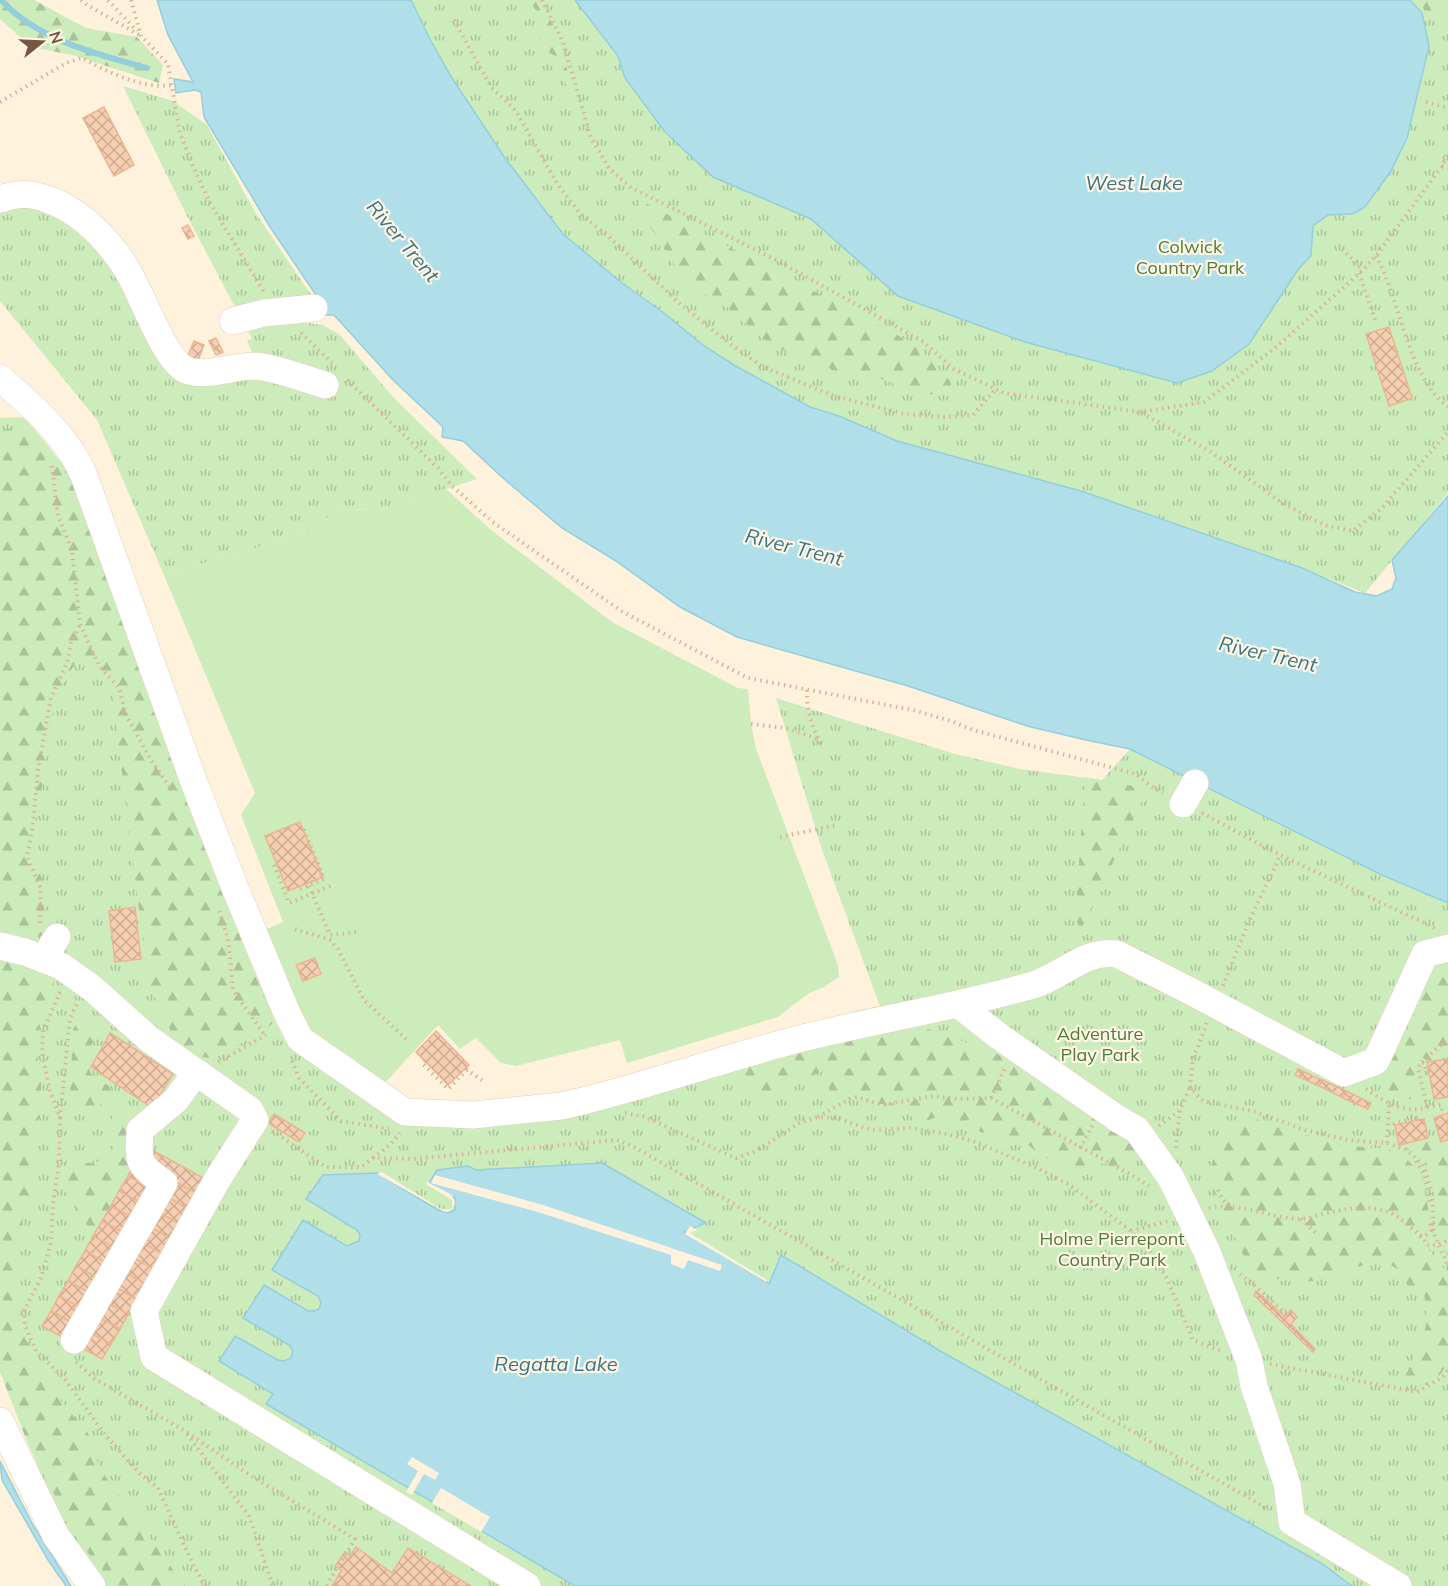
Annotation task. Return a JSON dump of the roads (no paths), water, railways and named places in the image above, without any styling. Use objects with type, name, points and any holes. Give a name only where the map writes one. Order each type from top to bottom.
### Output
[{"type":"street","points":[[8,196],[39,177]]},
{"type":"street","points":[[8,196],[42,196],[66,207],[89,224],[110,246],[127,269],[171,357],[185,370],[203,374],[224,369],[256,366],[325,385]]},
{"type":"street","points":[[233,321],[264,314],[314,308]]},
{"type":"street","points":[[0,378],[27,402],[72,449],[83,473],[199,795],[235,888],[300,1039],[405,1112],[473,1115],[561,1106],[950,999],[1040,983],[1079,962],[1105,953],[1117,954],[1344,1073],[1376,1061],[1425,954],[1442,938]]},
{"type":"street","points":[[0,404],[27,402]]},
{"type":"street","points":[[0,946],[25,952],[51,949],[61,966],[146,1021],[157,1045],[250,1110],[255,1120],[217,1180],[144,1311],[154,1357],[527,1586]]},
{"type":"street","points":[[950,999],[1013,1047],[1137,1130],[1176,1185],[1207,1252],[1249,1360],[1254,1386],[1287,1484],[1292,1522],[1398,1586]]},
{"type":"street","points":[[74,1340],[164,1184],[146,1171],[138,1158],[140,1130],[176,1100],[193,1076],[198,1073]]},
{"type":"street","points":[[0,1421],[56,1536],[92,1586]]},
{"type":"water","name":"River Trent","points":[[157,0],[411,0],[452,78],[505,158],[563,234],[704,346],[734,365],[810,407],[839,416],[897,441],[1081,491],[1302,568],[1355,592],[1377,596],[1392,589],[1396,578],[1392,560],[1448,496],[1448,903],[1382,875],[1130,749],[1027,726],[908,686],[737,637],[680,607],[616,561],[562,528],[463,441],[442,437],[443,427],[393,380],[334,315],[317,315],[312,302],[316,295],[270,227],[204,117],[201,92],[195,90],[176,93],[174,79],[193,82],[168,35]]},
{"type":"water","name":"West Lake","points":[[575,0],[1410,0],[1422,13],[1429,46],[1407,138],[1391,171],[1365,207],[1353,214],[1328,215],[1313,226],[1311,256],[1299,268],[1249,344],[1212,371],[1177,383],[1025,342],[898,296],[811,219],[713,177],[665,132],[625,78],[618,56]]},
{"type":"water","name":"Regatta Lake","points":[[602,1163],[706,1223],[684,1232],[769,1284],[781,1255],[942,1352],[1321,1563],[1352,1586],[575,1586],[266,1404],[273,1394],[219,1361],[235,1336],[278,1360],[284,1361],[291,1358],[293,1351],[289,1345],[243,1318],[264,1285],[308,1311],[319,1309],[321,1303],[318,1296],[272,1270],[303,1220],[347,1246],[359,1241],[360,1235],[357,1230],[306,1199],[323,1175],[377,1173],[438,1210],[448,1213],[455,1210],[455,1198],[429,1183],[437,1170],[468,1166],[476,1170]]},
{"type":"water","points":[[0,1461],[33,1525],[71,1586],[66,1586],[48,1560],[2,1480]]},
{"type":"waterway","points":[[1,0],[32,26],[69,44],[147,68]]},
{"type":"park label","name":"Colwick Country Park","points":[[1190,257]]},
{"type":"park label","name":"Adventure Play Park","points":[[1100,1044]]},
{"type":"park label","name":"Holme Pierrepont Country Park","points":[[1112,1249]]}]
